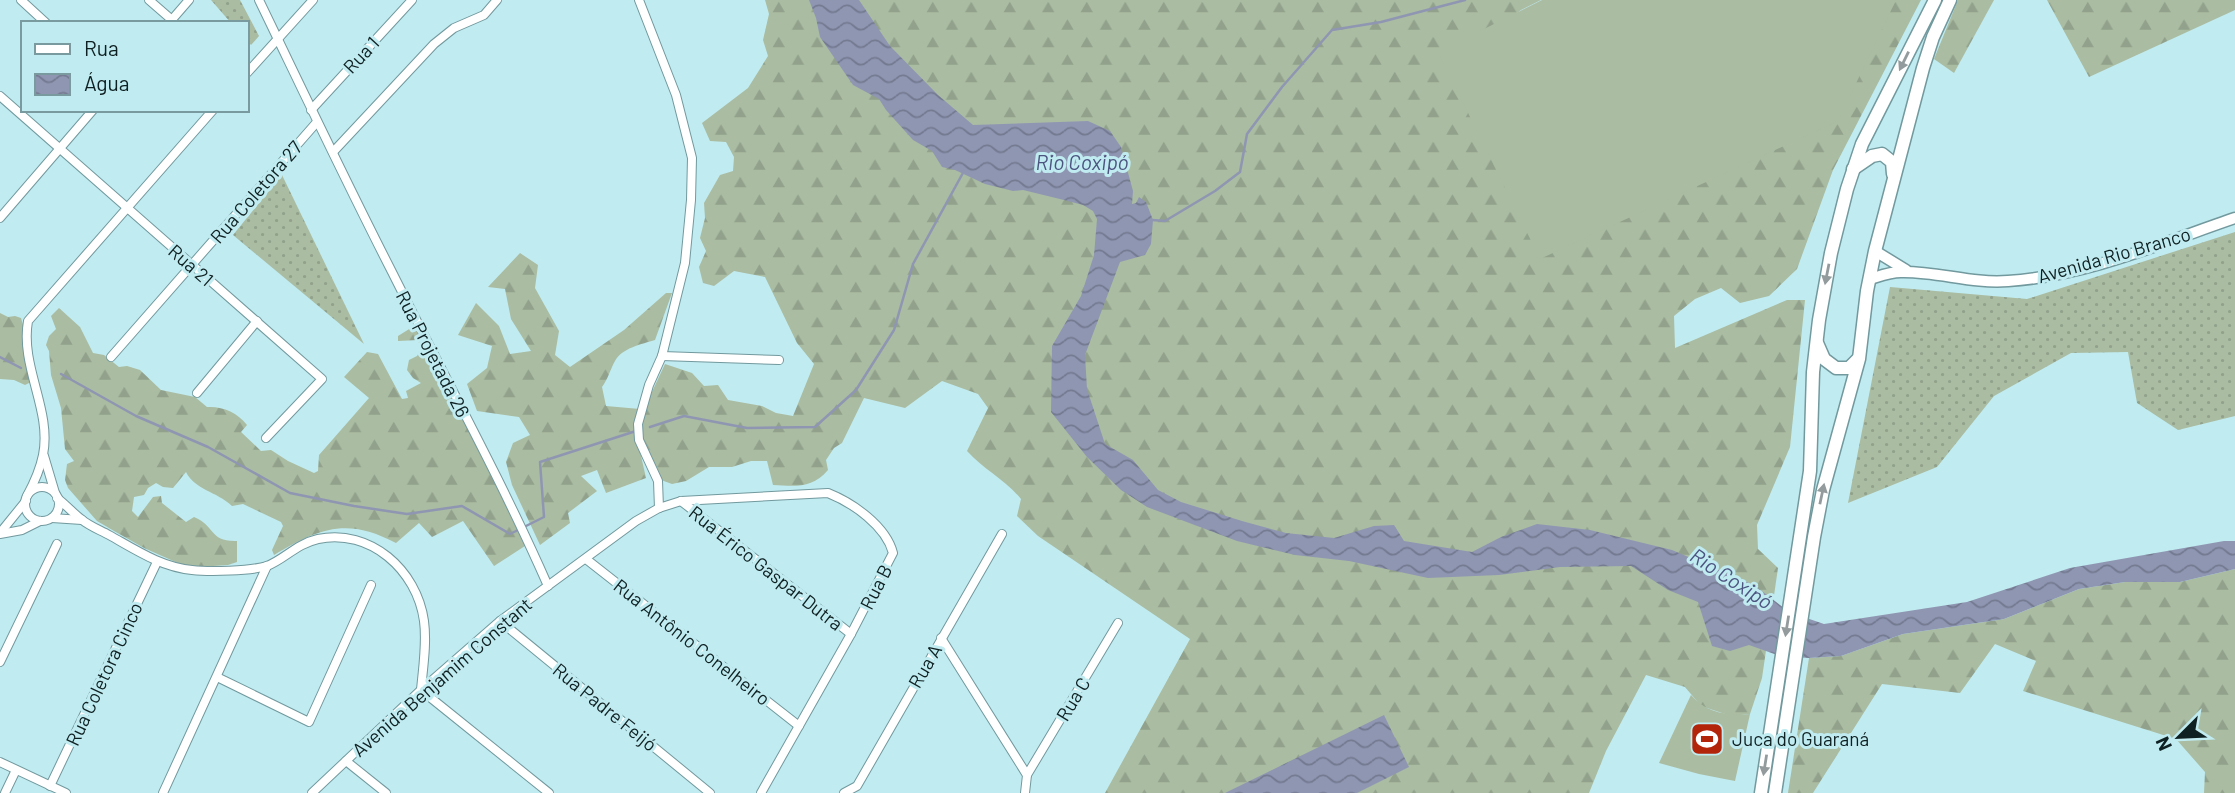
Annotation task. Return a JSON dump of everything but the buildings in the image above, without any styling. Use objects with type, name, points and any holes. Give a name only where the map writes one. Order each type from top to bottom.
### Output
[{"type":"main road","points":[[1761,793],[1810,471],[1816,340],[1831,253],[1862,144],[1935,0]]},
{"type":"main road","points":[[1775,793],[1823,490],[1859,359],[1875,251],[1925,61],[1950,0]]},
{"type":"main road","points":[[1853,169],[1872,156],[1882,154],[1892,162],[1892,185]]},
{"type":"main road","points":[[1816,340],[1824,359],[1836,368],[1849,368],[1859,359]]},
{"type":"street","points":[[21,0],[45,21]]},
{"type":"street","points":[[149,0],[170,21],[189,0]]},
{"type":"street","name":"Rua Projetada 26","points":[[259,0],[311,110],[520,523],[548,586]]},
{"type":"street","points":[[248,71],[313,0]]},
{"type":"street","name":"Rua 1","points":[[311,110],[412,0]]},
{"type":"street","points":[[333,152],[434,44],[454,28],[484,15],[497,0]]},
{"type":"street","points":[[639,0],[676,94],[692,159],[685,263],[662,356],[649,386],[638,424],[639,440],[658,481],[659,508]]},
{"type":"street","name":"Rua 21","points":[[0,96],[322,379],[267,438]]},
{"type":"street","points":[[1,216],[91,112]]},
{"type":"street","points":[[52,518],[58,509],[43,454],[42,415],[27,350],[28,321],[211,112]]},
{"type":"street","name":"Rua Coletora 27","points":[[111,357],[317,122]]},
{"type":"street","name":"Avenida Rio Branco","points":[[1870,279],[1908,272],[1983,282],[2028,279],[2063,273],[2117,258],[2235,218]]},
{"type":"street","name":"Avenida Rio Branco","points":[[1875,251],[1908,272]]},
{"type":"street","points":[[197,393],[257,321]]},
{"type":"street","points":[[662,356],[779,360]]},
{"type":"street","points":[[41,521],[31,517],[25,507],[43,454]]},
{"type":"street","points":[[0,534],[31,492],[40,487],[56,496],[82,520],[157,562],[190,570],[217,571],[267,566],[302,543],[321,538],[340,538],[367,544],[388,554],[417,596],[424,618],[426,639],[421,690],[549,793]]},
{"type":"street","name":"Rua B","points":[[681,501],[818,492],[841,498],[880,528],[891,544],[893,553],[851,634],[761,793]]},
{"type":"street","name":"Avenida Benjamim Constant","points":[[312,793],[421,690],[500,621],[636,521],[659,508],[681,501]]},
{"type":"street","name":"Rua Érico Gaspar Dutra","points":[[681,501],[851,634]]},
{"type":"street","points":[[0,534],[22,530],[52,518],[82,520]]},
{"type":"street","name":"Rua A","points":[[844,793],[857,786],[1002,534]]},
{"type":"street","points":[[0,662],[57,544]]},
{"type":"street","name":"Rua Antônio Conelheiro","points":[[586,559],[799,726]]},
{"type":"street","name":"Rua Coletora Cinco","points":[[50,786],[157,562]]},
{"type":"street","points":[[163,793],[267,566]]},
{"type":"street","points":[[217,677],[309,722],[371,584]]},
{"type":"street","name":"Rua Padre Feijó","points":[[500,621],[710,793]]},
{"type":"street","name":"Rua C","points":[[1027,775],[1118,624]]},
{"type":"street","points":[[941,638],[1027,775],[1025,793]]},
{"type":"street","points":[[346,761],[386,793]]},
{"type":"street","points":[[0,762],[66,793]]},
{"type":"street","points":[[5,793],[16,770]]},
{"type":"green space","points":[[211,0],[240,0],[259,36],[251,45],[248,41],[248,21],[229,21]]},
{"type":"green space","points":[[765,0],[1541,0],[1521,10],[1499,27],[1888,0],[1921,0],[1833,170],[1797,269],[1769,296],[1740,303],[1721,288],[1695,299],[1674,316],[1675,348],[1787,300],[1805,300],[1790,447],[1757,525],[1758,549],[1778,568],[1762,678],[1750,714],[1731,716],[1701,706],[1685,687],[1646,675],[1606,751],[1589,793],[1105,793],[1190,639],[1038,536],[1017,516],[1021,499],[967,451],[988,408],[978,394],[942,381],[905,408],[864,398],[842,443],[834,448],[826,460],[828,470],[816,481],[803,485],[773,485],[767,461],[751,461],[732,467],[709,467],[686,481],[672,484],[661,480],[639,447],[646,478],[606,493],[597,470],[581,476],[597,491],[568,513],[570,523],[540,545],[512,485],[506,462],[513,443],[530,435],[519,417],[477,411],[467,384],[487,368],[492,346],[458,335],[476,303],[499,326],[510,354],[531,351],[511,319],[505,289],[488,287],[520,253],[538,265],[535,288],[559,331],[555,355],[570,367],[624,330],[666,293],[672,293],[655,340],[622,353],[602,387],[606,406],[640,409],[639,436],[644,409],[665,364],[692,373],[704,386],[718,385],[728,400],[762,406],[776,413],[793,416],[814,364],[797,343],[765,277],[734,271],[714,286],[703,283],[699,267],[706,251],[700,238],[705,218],[704,203],[720,175],[733,171],[734,157],[726,142],[710,141],[702,123],[748,88],[768,56],[763,40],[769,14]]},
{"type":"green space","points":[[1542,0],[1896,0],[1838,121],[1540,259],[1438,52]]},
{"type":"green space","points":[[1958,0],[1994,0],[1954,73],[1934,59]]},
{"type":"green space","points":[[2047,0],[2235,0],[2235,10],[2089,77]]},
{"type":"green space","points":[[282,175],[364,344],[233,235]]},
{"type":"green space","points":[[2235,232],[2235,416],[2178,430],[2137,403],[2128,352],[2071,353],[1994,396],[1937,467],[1848,503],[1890,287],[2027,299]]},
{"type":"green space","points":[[59,308],[80,327],[93,353],[104,355],[119,367],[127,366],[140,370],[161,390],[195,397],[207,407],[234,413],[247,425],[241,432],[261,451],[271,450],[314,473],[318,471],[319,455],[369,398],[344,377],[367,352],[378,354],[402,399],[408,398],[406,391],[421,383],[407,370],[409,360],[417,356],[421,349],[418,340],[398,341],[398,336],[414,326],[419,327],[528,544],[494,566],[463,521],[432,537],[419,523],[396,543],[363,530],[334,529],[305,538],[274,555],[272,550],[283,526],[281,522],[243,504],[232,506],[200,487],[186,472],[173,488],[156,483],[148,488],[144,495],[134,497],[132,511],[138,517],[153,497],[161,496],[162,503],[186,522],[194,517],[222,539],[237,541],[237,562],[199,567],[180,564],[144,548],[97,521],[68,488],[65,480],[67,464],[74,461],[65,449],[61,408],[46,345],[49,336],[56,329],[51,316]]},
{"type":"green space","points":[[0,313],[21,318],[24,354],[33,381],[25,385],[14,380],[0,379]]},
{"type":"green space","points":[[2235,569],[2235,793],[2204,793],[2205,772],[2176,739],[2023,691],[2036,661],[1995,644],[1960,693],[1882,684],[1813,793],[1788,793],[1809,658],[1841,656],[1903,634],[2004,619],[2079,589],[2125,582],[2180,582]]},
{"type":"green space","name":"Juca do Guaraná","points":[[1691,695],[1703,706],[1717,712],[1750,714],[1735,781],[1659,763]]},
{"type":"water","name":"Rio Coxipó","points":[[809,0],[859,0],[890,46],[938,95],[973,125],[1088,121],[1110,131],[1121,147],[1133,191],[1132,204],[1136,203],[1139,197],[1146,202],[1153,220],[1151,244],[1145,255],[1120,262],[1085,355],[1087,389],[1105,444],[1133,460],[1158,490],[1181,502],[1286,533],[1334,538],[1374,526],[1394,525],[1404,541],[1472,552],[1501,537],[1537,524],[1590,530],[1672,550],[1754,585],[1789,612],[1824,624],[1967,602],[2070,568],[2224,541],[2235,541],[2235,569],[2180,582],[2125,582],[2079,589],[2004,619],[1903,634],[1841,656],[1809,658],[1780,656],[1749,645],[1730,651],[1712,646],[1698,602],[1668,590],[1631,566],[1560,567],[1499,575],[1428,578],[1349,561],[1295,555],[1237,541],[1147,507],[1121,490],[1087,457],[1051,412],[1052,346],[1081,296],[1094,255],[1097,219],[1093,211],[1064,200],[985,184],[942,167],[932,151],[913,140],[879,99],[853,85],[820,37]]},
{"type":"water","points":[[1384,715],[1409,767],[1357,793],[1225,793]]},
{"type":"waterway","points":[[1152,220],[1165,221],[1215,191],[1240,172],[1247,134],[1282,87],[1332,30],[1381,22],[1465,0]]},
{"type":"waterway","points":[[650,427],[684,416],[747,428],[815,427],[856,390],[894,330],[913,264],[964,171]]},
{"type":"waterway","points":[[0,357],[21,368]]},
{"type":"waterway","points":[[61,374],[136,416],[208,447],[290,493],[407,514],[462,506],[510,534],[544,517],[540,462],[636,431]]},
{"type":"place","name":"Juca do Guaraná","points":[[1707,739]]}]
